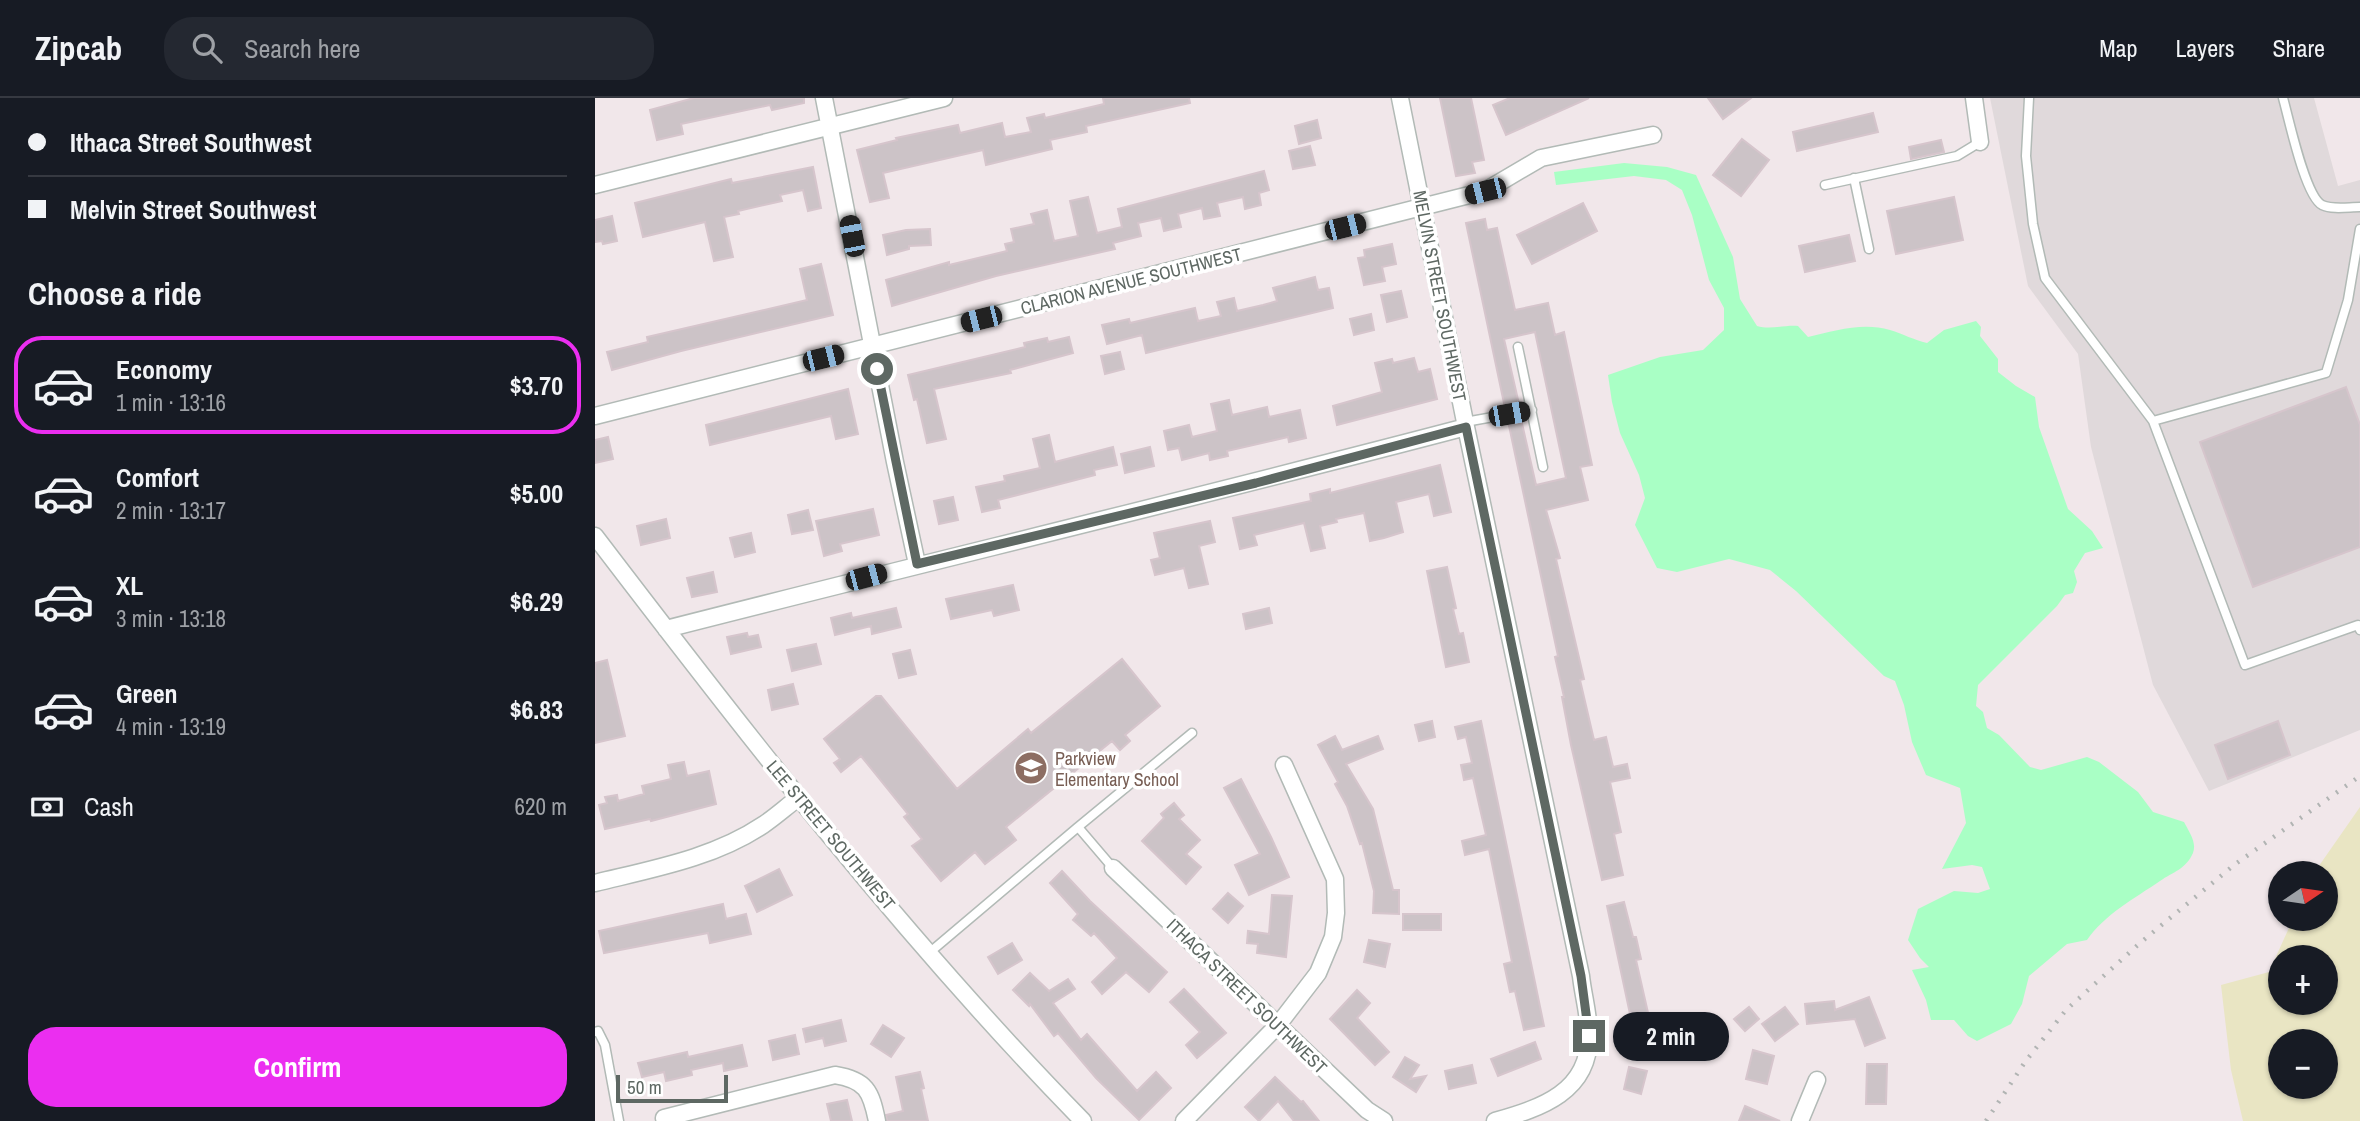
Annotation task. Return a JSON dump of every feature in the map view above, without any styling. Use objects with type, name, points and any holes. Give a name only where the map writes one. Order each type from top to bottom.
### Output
[{"type":"street","points":[[824,98],[917,564]]},
{"type":"street","points":[[595,185],[944,98]]},
{"type":"street","name":"MELVIN STREET SOUTHWEST","points":[[1401,98],[1581,976],[1589,1036],[1583,1070],[1569,1088],[1544,1106],[1495,1121]]},
{"type":"street","points":[[1974,98],[1980,142]]},
{"type":"street","name":"CLARION AVENUE SOUTHWEST","points":[[595,416],[1485,191],[1541,158],[1653,135]]},
{"type":"street","points":[[666,629],[917,564],[1256,483],[1466,424]]},
{"type":"street","name":"LEE STREET SOUTHWEST","points":[[595,536],[798,799],[1008,1044],[1083,1121]]},
{"type":"street","points":[[1184,1121],[1278,1025],[1318,973],[1333,937],[1336,913],[1335,879],[1284,765]]},
{"type":"street","points":[[595,883],[711,852],[762,825],[798,799]]},
{"type":"street","name":"ITHACA STREET SOUTHWEST","points":[[1113,868],[1367,1111],[1384,1121]]},
{"type":"street","points":[[664,1118],[835,1075],[851,1078],[862,1084],[872,1098],[877,1121]]},
{"type":"street","points":[[1800,1121],[1817,1080]]},
{"type":"lane","points":[[2029,98],[2026,156],[2033,224],[2045,278],[2153,421],[2245,665],[2358,625],[2360,631]]},
{"type":"lane","points":[[2283,98],[2309,190],[2320,204],[2335,208],[2360,207]]},
{"type":"lane","points":[[1825,185],[1957,156],[1980,142]]},
{"type":"lane","points":[[1854,178],[1869,249]]},
{"type":"lane","points":[[2153,421],[2326,373],[2348,300],[2360,229]]},
{"type":"lane","points":[[1518,347],[1543,467]]},
{"type":"lane","points":[[1466,424],[1532,410]]},
{"type":"lane","points":[[929,953],[1192,733]]},
{"type":"lane","points":[[1078,827],[1113,868]]},
{"type":"lane","points":[[595,1032],[598,1031],[605,1045],[619,1121]]},
{"type":"shaded area","points":[[1990,98],[2314,98],[2338,186],[2360,180],[2360,730],[2209,791],[2153,685],[2091,447],[2078,354],[2028,286]]},
{"type":"shaded area","points":[[1624,163],[1667,167],[1696,175],[1733,257],[1740,299],[1757,326],[1798,326],[1808,337],[1849,328],[1880,328],[1927,343],[1944,330],[1976,321],[1981,327],[1980,336],[1998,359],[1998,372],[2035,397],[2039,427],[2068,509],[2092,531],[2103,548],[2085,553],[2074,571],[2077,582],[2073,593],[2065,595],[1978,685],[1976,706],[1983,712],[1987,728],[1999,735],[2030,767],[2041,770],[2087,757],[2099,762],[2138,792],[2153,812],[2184,822],[2193,841],[2193,853],[2183,867],[2111,915],[2087,940],[2067,944],[2029,976],[2022,1004],[2011,1024],[1977,1041],[1968,1036],[1954,1020],[1931,1020],[1926,1000],[1912,970],[1929,967],[1908,940],[1918,909],[1954,891],[1978,893],[1990,889],[1982,867],[1972,865],[1942,869],[1966,823],[1960,788],[1926,775],[1912,742],[1904,705],[1895,681],[1884,676],[1796,591],[1770,570],[1729,559],[1677,572],[1657,568],[1635,525],[1645,498],[1639,475],[1620,433],[1608,375],[1660,357],[1703,350],[1724,330],[1724,308],[1709,280],[1692,215],[1682,190],[1666,180],[1634,176],[1556,185],[1554,172]]},
{"type":"shaded area","points":[[2360,807],[2360,1121],[2243,1121],[2231,1070],[2221,985],[2268,972],[2268,1015],[2338,1015],[2338,945],[2281,945],[2288,931],[2338,931],[2338,861],[2322,861]]},
{"type":"building","points":[[694,98],[804,98],[804,103],[772,110],[770,105],[681,124],[683,134],[657,140],[650,110]]},
{"type":"building","points":[[1103,98],[1189,98],[1190,103],[1086,126],[1087,132],[1050,140],[1052,149],[986,165],[983,150],[883,173],[889,198],[870,202],[857,150],[897,140],[896,138],[958,125],[960,133],[1002,123],[1005,137],[1031,132],[1027,118],[1044,114],[1045,118],[1104,104]]},
{"type":"building","points":[[1440,98],[1471,98],[1484,160],[1472,162],[1475,173],[1456,176]]},
{"type":"building","points":[[1510,98],[1589,98],[1506,135],[1493,105]]},
{"type":"building","points":[[1708,98],[1751,98],[1723,119]]},
{"type":"building","points":[[1873,113],[1878,132],[1797,151],[1793,132]]},
{"type":"building","points":[[1317,120],[1321,138],[1299,144],[1295,126]]},
{"type":"building","points":[[1742,139],[1769,160],[1741,196],[1713,175]]},
{"type":"building","points":[[1941,140],[1944,152],[1911,159],[1909,147]]},
{"type":"building","points":[[1310,146],[1315,165],[1293,169],[1289,151]]},
{"type":"building","points":[[813,167],[821,208],[808,211],[803,190],[780,195],[782,201],[724,217],[733,257],[714,261],[705,222],[643,237],[635,203],[731,179],[732,183]]},
{"type":"building","points":[[1264,171],[1269,190],[1259,193],[1261,205],[1245,209],[1243,197],[1217,203],[1220,216],[1204,219],[1202,208],[1178,214],[1181,227],[1164,231],[1161,218],[1138,223],[1141,236],[1113,243],[1115,249],[996,276],[892,306],[886,280],[949,262],[949,265],[1007,251],[1005,244],[1014,242],[1011,229],[1034,224],[1031,214],[1047,210],[1054,241],[1078,236],[1070,201],[1088,197],[1097,233],[1122,227],[1118,209]]},
{"type":"building","points":[[1954,197],[1963,240],[1896,254],[1887,211]]},
{"type":"building","points":[[1583,203],[1597,231],[1532,264],[1517,235]]},
{"type":"building","points":[[612,216],[617,241],[603,244],[602,241],[595,242],[595,220]]},
{"type":"building","points":[[1485,219],[1487,230],[1497,228],[1515,310],[1548,303],[1555,335],[1564,332],[1592,465],[1580,467],[1588,500],[1546,510],[1560,558],[1556,559],[1584,679],[1580,680],[1594,740],[1606,737],[1613,767],[1627,764],[1630,778],[1610,782],[1621,832],[1614,834],[1623,875],[1602,880],[1571,745],[1555,657],[1558,656],[1508,421],[1521,419],[1536,485],[1566,478],[1535,332],[1504,339],[1519,404],[1505,408],[1466,223]]},
{"type":"building","points":[[930,229],[931,245],[909,246],[909,249],[887,255],[883,235]]},
{"type":"building","points":[[1849,235],[1855,261],[1805,272],[1799,246]]},
{"type":"building","points":[[1392,244],[1396,264],[1382,267],[1385,281],[1364,285],[1358,258],[1365,257],[1364,250]]},
{"type":"building","points":[[821,264],[833,315],[612,370],[607,352],[648,342],[647,337],[807,300],[800,269]]},
{"type":"building","points":[[1315,277],[1318,290],[1329,288],[1333,308],[1146,353],[1142,335],[1107,344],[1102,325],[1129,319],[1130,323],[1195,308],[1198,321],[1221,316],[1217,302],[1234,298],[1237,311],[1263,305],[1277,301],[1273,288]]},
{"type":"building","points":[[1401,291],[1407,317],[1387,322],[1381,295]]},
{"type":"building","points":[[1371,314],[1374,330],[1354,335],[1350,319]]},
{"type":"building","points":[[1069,337],[1073,353],[1010,370],[1011,373],[934,389],[946,439],[927,443],[917,399],[914,400],[908,375],[1025,347],[1024,343],[1047,338],[1048,342]]},
{"type":"building","points":[[1120,352],[1124,369],[1105,374],[1101,356]]},
{"type":"building","points":[[1414,358],[1418,372],[1430,369],[1437,399],[1337,425],[1333,406],[1382,392],[1375,363],[1392,359],[1393,363]]},
{"type":"building","points":[[2346,387],[2360,425],[2360,547],[2253,587],[2200,442]]},
{"type":"building","points":[[848,389],[858,434],[836,439],[831,416],[710,445],[706,425]]},
{"type":"building","points":[[1229,400],[1232,415],[1267,407],[1269,417],[1300,410],[1306,438],[1289,442],[1288,437],[1227,451],[1228,456],[1210,460],[1209,453],[1182,460],[1179,448],[1168,450],[1164,431],[1189,425],[1192,437],[1217,431],[1211,404]]},
{"type":"building","points":[[1049,435],[1055,462],[1113,447],[1117,465],[1094,470],[1095,475],[998,500],[1000,508],[982,512],[976,487],[1005,481],[1004,476],[1040,468],[1033,439]]},
{"type":"building","points":[[608,437],[613,459],[595,463],[595,440]]},
{"type":"building","points":[[1150,447],[1154,466],[1125,473],[1121,454]]},
{"type":"building","points":[[1440,465],[1451,512],[1434,516],[1429,494],[1396,502],[1403,532],[1384,538],[1370,541],[1364,513],[1336,519],[1337,522],[1320,526],[1325,548],[1311,551],[1304,523],[1254,535],[1257,545],[1240,549],[1233,518],[1311,501],[1310,494],[1330,489],[1330,493]]},
{"type":"building","points":[[953,497],[958,520],[939,524],[934,501]]},
{"type":"building","points":[[873,509],[879,535],[840,544],[842,551],[824,556],[816,521]]},
{"type":"building","points":[[808,510],[813,530],[792,534],[788,515]]},
{"type":"building","points":[[666,519],[670,538],[641,545],[637,526]]},
{"type":"building","points":[[1210,521],[1215,542],[1199,546],[1208,584],[1189,588],[1184,568],[1155,575],[1151,560],[1160,558],[1154,533]]},
{"type":"building","points":[[751,533],[755,552],[735,557],[730,538]]},
{"type":"building","points":[[1447,567],[1456,608],[1453,609],[1459,634],[1463,633],[1469,662],[1446,667],[1427,571]]},
{"type":"building","points":[[713,572],[717,592],[692,597],[687,578]]},
{"type":"building","points":[[1013,585],[1019,610],[994,616],[992,610],[951,619],[946,599]]},
{"type":"building","points":[[896,608],[901,627],[872,634],[871,626],[835,635],[831,618],[851,613],[852,618]]},
{"type":"building","points":[[1269,608],[1272,623],[1246,629],[1243,614]]},
{"type":"building","points":[[747,633],[748,637],[758,635],[761,647],[731,654],[727,637]]},
{"type":"building","points":[[816,644],[821,664],[792,671],[787,650]]},
{"type":"building","points":[[910,650],[916,674],[899,678],[893,654]]},
{"type":"building","name":"Parkview Elementary School","points":[[1122,659],[1160,706],[1125,735],[1130,741],[1120,750],[1112,741],[1006,827],[1016,840],[985,864],[975,852],[941,881],[912,846],[922,839],[904,817],[908,814],[861,756],[841,772],[834,763],[840,759],[824,739],[876,696],[881,696],[957,789],[1028,729],[1031,733]]},
{"type":"building","points":[[607,660],[625,736],[595,743],[595,663]]},
{"type":"building","points":[[793,684],[798,704],[772,710],[768,690]]},
{"type":"building","points":[[1432,721],[1435,737],[1419,741],[1415,725]]},
{"type":"building","points":[[1481,721],[1544,1026],[1524,1030],[1515,991],[1510,992],[1504,964],[1512,962],[1489,849],[1465,855],[1462,841],[1486,835],[1473,778],[1464,780],[1461,765],[1472,763],[1466,737],[1458,739],[1455,727]]},
{"type":"building","points":[[2278,721],[2290,755],[2228,779],[2215,745]]},
{"type":"building","points":[[1335,736],[1342,750],[1378,736],[1383,749],[1346,764],[1373,809],[1393,890],[1399,890],[1399,914],[1373,913],[1374,891],[1362,843],[1360,844],[1347,806],[1335,784],[1338,782],[1318,745]]},
{"type":"building","points":[[684,762],[687,776],[709,771],[716,804],[651,821],[650,819],[605,829],[599,805],[607,803],[605,797],[617,795],[618,801],[644,794],[642,786],[671,779],[668,765]]},
{"type":"building","points":[[1241,779],[1289,877],[1249,895],[1235,865],[1260,854],[1224,788]]},
{"type":"building","points":[[1174,803],[1184,815],[1179,819],[1200,840],[1186,854],[1201,867],[1186,884],[1142,841],[1164,818],[1161,814]]},
{"type":"building","points":[[779,869],[792,895],[757,912],[745,886]]},
{"type":"building","points":[[1062,871],[1090,901],[1167,972],[1149,992],[1126,972],[1102,994],[1092,982],[1117,958],[1094,933],[1091,936],[1073,920],[1078,914],[1050,883]]},
{"type":"building","points":[[1228,893],[1243,906],[1228,923],[1213,909]]},
{"type":"building","points":[[1272,895],[1292,896],[1286,957],[1257,953],[1258,944],[1247,943],[1248,931],[1269,934]]},
{"type":"building","points":[[1624,902],[1641,959],[1636,960],[1649,1017],[1648,1048],[1628,1047],[1630,1014],[1607,906]]},
{"type":"building","points":[[723,904],[726,919],[746,914],[751,934],[710,943],[708,933],[604,953],[599,931]]},
{"type":"building","points":[[1403,914],[1441,914],[1441,930],[1403,930]]},
{"type":"building","points":[[1369,940],[1390,944],[1385,967],[1364,962]]},
{"type":"building","points":[[1012,943],[1022,960],[998,974],[988,957]]},
{"type":"building","points":[[1030,973],[1049,991],[1068,979],[1075,989],[1053,1003],[1081,1040],[1087,1034],[1137,1091],[1156,1072],[1171,1088],[1139,1120],[1096,1078],[1058,1033],[1054,1036],[1030,1004],[1029,1006],[1013,990]]},
{"type":"building","points":[[1184,989],[1226,1033],[1197,1058],[1186,1045],[1200,1032],[1170,1002]]},
{"type":"building","points":[[1357,990],[1370,1003],[1357,1018],[1389,1052],[1375,1065],[1330,1019]]},
{"type":"building","points":[[1869,997],[1885,1038],[1865,1046],[1855,1019],[1807,1024],[1805,1004],[1834,1001],[1835,1010]]},
{"type":"building","points":[[1749,1007],[1759,1019],[1745,1031],[1734,1019]]},
{"type":"building","points":[[1785,1007],[1798,1024],[1775,1041],[1762,1024]]},
{"type":"building","points":[[841,1020],[846,1041],[825,1046],[823,1038],[806,1042],[803,1029]]},
{"type":"building","points":[[883,1025],[904,1038],[891,1057],[871,1044]]},
{"type":"building","points":[[1678,1034],[1694,1036],[1691,1053],[1675,1051]]},
{"type":"building","points":[[795,1035],[799,1054],[773,1060],[769,1041]]},
{"type":"building","points":[[1535,1042],[1541,1059],[1498,1076],[1491,1059]]},
{"type":"building","points":[[742,1045],[747,1066],[724,1071],[723,1063],[691,1070],[692,1075],[666,1081],[664,1072],[642,1077],[638,1063],[687,1052],[688,1057]]},
{"type":"building","points":[[1753,1050],[1774,1056],[1767,1084],[1746,1079]]},
{"type":"building","points":[[1405,1057],[1419,1065],[1410,1079],[1426,1076],[1416,1092],[1393,1077]]},
{"type":"building","points":[[1867,1064],[1887,1064],[1886,1104],[1866,1104]]},
{"type":"building","points":[[1472,1065],[1476,1083],[1449,1089],[1445,1071]]},
{"type":"building","points":[[1629,1067],[1647,1071],[1641,1094],[1624,1089]]},
{"type":"building","points":[[920,1072],[928,1121],[887,1121],[886,1115],[903,1111],[896,1077]]},
{"type":"building","points":[[1275,1077],[1303,1101],[1319,1121],[1294,1121],[1278,1101],[1259,1121],[1245,1107]]},
{"type":"building","points":[[847,1100],[852,1121],[831,1121],[827,1104]]},
{"type":"building","points":[[1745,1106],[1780,1121],[1739,1121]]},
{"type":"railway","points":[[1986,1121],[2025,1062],[2066,1010],[2140,943],[2234,865],[2360,776]]},
{"type":"place","name":"Parkview Elementary School","points":[[1031,768]]},
{"type":"route","points":[[877,369],[917,564],[1256,483],[1466,427],[1581,976],[1589,1036]]}]
